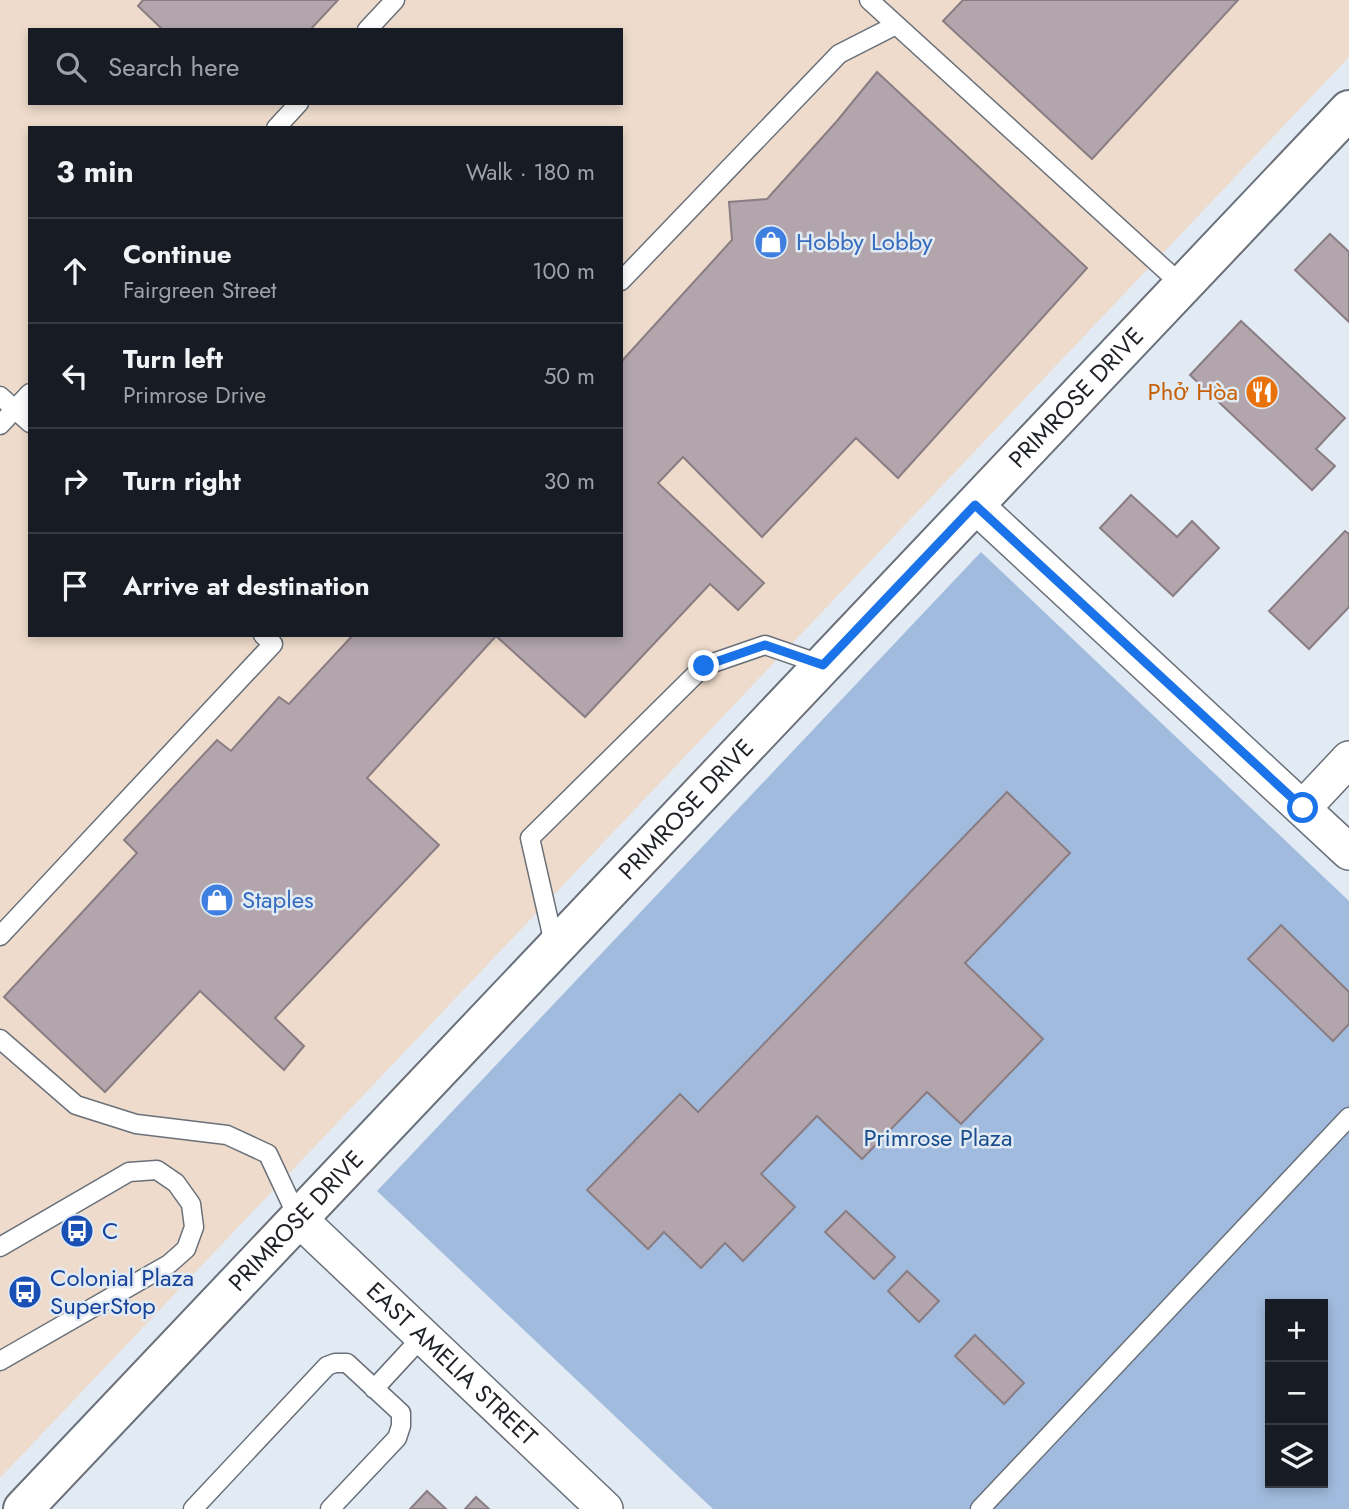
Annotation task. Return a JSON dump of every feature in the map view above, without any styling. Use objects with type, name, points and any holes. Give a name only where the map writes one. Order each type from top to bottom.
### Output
[{"type":"street","name":"PRIMROSE DRIVE","points":[[26,1508],[298,1217],[1349,110]]},
{"type":"street","points":[[975,505],[1349,852]]},
{"type":"street","points":[[1303,808],[1349,759]]},
{"type":"street","name":"EAST AMELIA STREET","points":[[298,1217],[605,1509]]},
{"type":"lane","points":[[369,28],[394,0]]},
{"type":"lane","points":[[869,0],[1183,286]]},
{"type":"lane","points":[[623,279],[839,54],[896,25]]},
{"type":"lane","points":[[278,126],[297,105]]},
{"type":"lane","points":[[0,425],[28,395]]},
{"type":"lane","points":[[0,396],[28,422]]},
{"type":"lane","points":[[0,936],[273,638]]},
{"type":"lane","points":[[555,948],[530,838],[704,666],[765,645],[823,665]]},
{"type":"lane","points":[[0,1039],[76,1105],[136,1124],[227,1135],[268,1154],[298,1217]]},
{"type":"lane","points":[[980,1509],[1349,1116]]},
{"type":"lane","points":[[0,1247],[129,1172],[157,1170],[176,1183],[191,1204],[194,1227],[186,1249],[169,1264],[0,1360]]},
{"type":"lane","points":[[374,1389],[423,1336]]},
{"type":"lane","points":[[193,1509],[327,1367],[335,1363],[347,1363],[401,1413],[401,1426],[397,1438],[330,1509]]},
{"type":"shaded area","points":[[0,0],[1349,0],[1349,57],[0,1478]]},
{"type":"green space","name":"Primrose Plaza","points":[[981,552],[1349,901],[1349,1509],[713,1509],[377,1191]]},
{"type":"building","points":[[143,0],[338,0],[312,28],[161,28],[138,6]]},
{"type":"building","points":[[963,0],[1238,0],[1092,159],[943,21]]},
{"type":"building","points":[[877,72],[1087,268],[898,478],[856,438],[762,537],[683,457],[658,483],[764,583],[738,610],[710,584],[585,717],[497,637],[623,637],[623,360],[732,240],[729,202],[767,199]]},
{"type":"building","points":[[1330,234],[1349,252],[1349,322],[1295,270]]},
{"type":"building","points":[[1241,321],[1345,418],[1316,449],[1335,466],[1312,490],[1190,375]]},
{"type":"building","points":[[1131,495],[1177,537],[1192,521],[1219,548],[1173,596],[1100,528]]},
{"type":"building","points":[[1345,531],[1349,534],[1349,607],[1309,649],[1269,611]]},
{"type":"building","points":[[351,637],[495,637],[367,778],[439,845],[275,1018],[304,1046],[284,1070],[200,991],[105,1092],[4,997],[137,853],[124,840],[217,740],[231,751],[279,697],[289,704]]},
{"type":"building","points":[[1007,792],[1070,853],[965,963],[1043,1039],[961,1124],[927,1092],[862,1159],[817,1116],[761,1174],[795,1207],[743,1261],[725,1243],[701,1268],[664,1232],[648,1249],[587,1190],[680,1094],[698,1112]]},
{"type":"building","points":[[1281,925],[1349,992],[1349,1024],[1333,1041],[1248,959]]},
{"type":"building","points":[[846,1211],[895,1257],[874,1279],[825,1232]]},
{"type":"building","points":[[907,1271],[939,1301],[919,1322],[888,1291]]},
{"type":"building","points":[[975,1335],[1024,1383],[1004,1404],[955,1356]]},
{"type":"building","points":[[427,1491],[446,1509],[410,1509]]},
{"type":"building","points":[[476,1497],[489,1509],[465,1509]]},
{"type":"place","name":"Hobby Lobby","points":[[771,242]]},
{"type":"place","name":"Phở Hòa","points":[[1262,392]]},
{"type":"place","name":"Staples","points":[[217,900]]},
{"type":"place","name":"C","points":[[77,1231]]},
{"type":"place","name":"Colonial Plaza SuperStop","points":[[25,1292]]},
{"type":"route","points":[[704,666],[765,645],[823,665],[975,505],[1303,808]]}]
